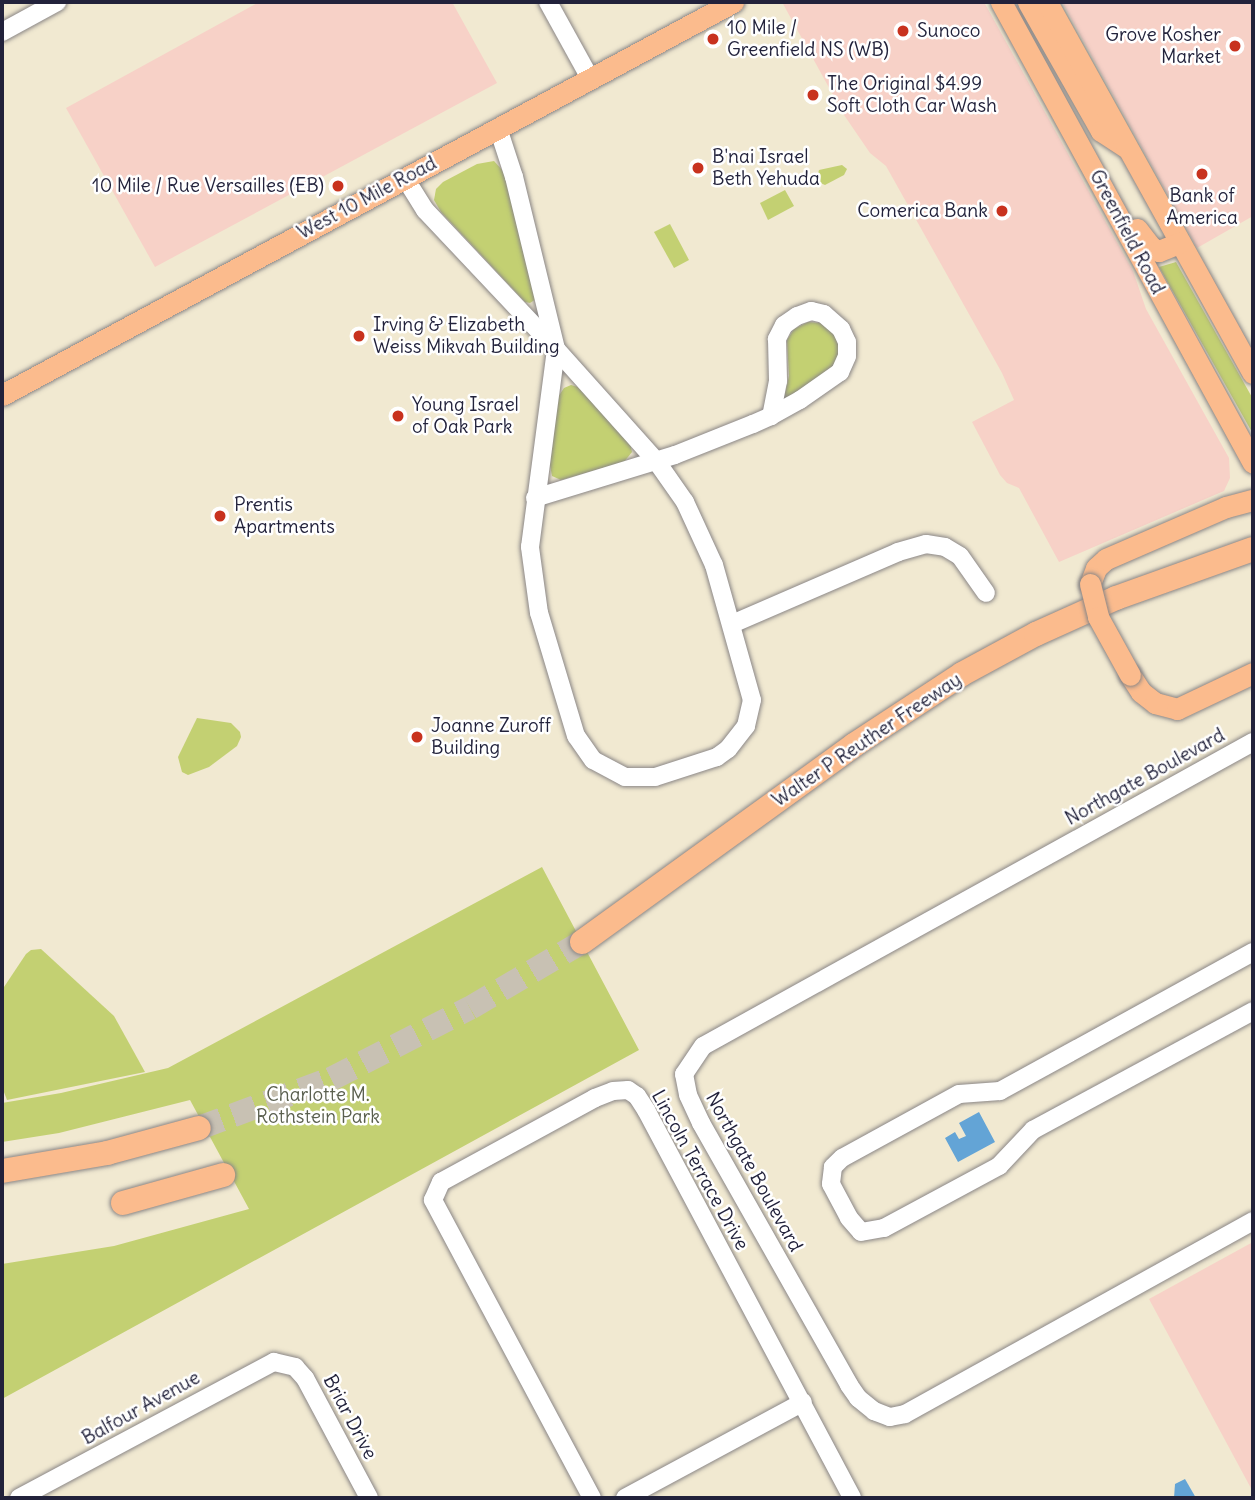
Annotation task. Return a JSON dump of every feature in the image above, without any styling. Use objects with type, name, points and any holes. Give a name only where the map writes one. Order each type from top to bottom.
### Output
[{"type":"highway","name":"Walter P Reuther Freeway","points":[[582,942],[863,738],[962,674],[1036,634],[1116,597],[1253,549]]},
{"type":"highway","points":[[2,1171],[107,1153],[199,1128]]},
{"type":"highway","points":[[123,1203],[223,1175]]},
{"type":"main road","name":"West 10 Mile Road","points":[[2,394],[733,2]]},
{"type":"main road","name":"Greenfield Road","points":[[1000,2],[1253,463]]},
{"type":"main road","points":[[1028,2],[1101,131],[1129,149]]},
{"type":"main road","name":"Greenfield Road","points":[[1047,2],[1253,373]]},
{"type":"main road","points":[[1022,40],[1054,76],[1139,232],[1151,247],[1159,251],[1179,243]]},
{"type":"main road","points":[[1253,500],[1226,507],[1106,559],[1096,568],[1090,584],[1098,617],[1140,692],[1155,703],[1177,709],[1253,673]]},
{"type":"street","points":[[2,32],[57,2]]},
{"type":"street","points":[[548,2],[590,78]]},
{"type":"street","points":[[405,178],[425,210],[556,349],[657,461],[685,502],[705,541],[732,624],[752,700],[746,726],[728,749],[717,757],[655,777],[625,777],[593,760],[576,736],[541,624],[531,574],[530,547],[535,498],[556,349],[514,177],[498,128]]},
{"type":"street","points":[[535,498],[657,461],[771,416],[840,372],[847,356],[847,342],[841,329],[824,314],[811,311],[797,316],[785,325],[777,339],[779,381],[771,416]]},
{"type":"street","points":[[732,624],[898,552],[926,544],[945,547],[960,556],[986,593]]},
{"type":"street","name":"Northgate Boulevard","points":[[1253,741],[703,1045],[684,1074],[688,1095],[701,1124],[849,1385],[858,1398],[874,1411],[890,1417],[905,1414],[1253,1221]]},
{"type":"street","points":[[1253,952],[1000,1091],[959,1094],[842,1158],[833,1167],[831,1184],[849,1218],[861,1232],[884,1228],[999,1166],[1033,1130],[1253,1011]]},
{"type":"street","name":"Lincoln Terrace Drive","points":[[592,1498],[433,1200],[441,1182],[596,1098],[612,1091],[628,1090],[638,1096],[852,1498]]},
{"type":"street","name":"Balfour Avenue","points":[[19,1498],[268,1363],[286,1363]]},
{"type":"street","name":"Briar Drive","points":[[286,1363],[305,1378],[369,1498]]},
{"type":"street","points":[[625,1498],[803,1402]]},
{"type":"shaded area","points":[[259,2],[452,2],[497,83],[155,267],[66,108]]},
{"type":"shaded area","points":[[782,2],[984,2],[1133,271],[1146,309],[1229,458],[1230,478],[1224,491],[1059,562],[1019,488],[1007,483],[1000,475],[972,422],[1014,400],[1002,373],[886,166],[870,153],[844,115]]},
{"type":"shaded area","points":[[1062,2],[1253,2],[1253,216],[1197,248]]},
{"type":"shaded area","points":[[1253,1242],[1253,1492],[1149,1299]]},
{"type":"green space","points":[[494,161],[504,172],[536,299],[530,303],[525,302],[441,212],[434,200],[436,189],[443,182],[477,164]]},
{"type":"green space","points":[[842,165],[847,169],[844,175],[825,185],[816,181],[819,170]]},
{"type":"green space","points":[[785,190],[794,206],[768,220],[760,203]]},
{"type":"green space","points":[[670,224],[689,260],[674,268],[654,232]]},
{"type":"green space","points":[[1176,262],[1253,399],[1253,434],[1159,267]]},
{"type":"green space","points":[[808,322],[821,323],[834,332],[841,350],[836,364],[788,400],[784,398],[789,376],[787,340],[794,329]]},
{"type":"green space","points":[[571,385],[578,387],[630,443],[632,452],[624,462],[561,480],[552,476],[550,465],[558,397],[564,388]]},
{"type":"green space","points":[[197,718],[231,723],[241,737],[237,746],[209,767],[188,775],[182,772],[178,757]]},
{"type":"green space","name":"Charlotte M. Rothstein Park","points":[[542,867],[639,1050],[2,1399],[2,1264],[114,1246],[249,1209],[190,1100],[59,1133],[2,1142],[2,1103],[61,1093],[168,1068]]},
{"type":"green space","points":[[41,949],[114,1016],[145,1072],[7,1100],[2,1087],[2,990],[26,954],[31,950]]},
{"type":"water","points":[[979,1112],[995,1142],[958,1162],[945,1138],[955,1132],[959,1139],[966,1136],[959,1123]]},
{"type":"water","points":[[1185,1479],[1196,1498],[1174,1498],[1175,1484]]},
{"type":"tunnel","points":[[199,1128],[331,1079],[470,1008],[582,942]]},
{"type":"place","name":"Sunoco","points":[[903,31]]},
{"type":"place","name":"10 Mile / Greenfield NS (WB)","points":[[713,39]]},
{"type":"place","name":"Grove Kosher Market","points":[[1235,46]]},
{"type":"place","name":"The Original $4.99 Soft Cloth Car Wash","points":[[813,95]]},
{"type":"place","name":"B'nai Israel Beth Yehuda","points":[[698,168]]},
{"type":"place","name":"Bank of America","points":[[1202,174]]},
{"type":"place","name":"10 Mile / Rue Versailles (EB)","points":[[338,186]]},
{"type":"place","name":"Comerica Bank","points":[[1002,211]]},
{"type":"place","name":"Irving & Elizabeth Weiss Mikvah Building","points":[[359,336]]},
{"type":"place","name":"Young Israel of Oak Park","points":[[398,416]]},
{"type":"place","name":"Prentis Apartments","points":[[220,516]]},
{"type":"place","name":"Joanne Zuroff Building","points":[[417,737]]}]
